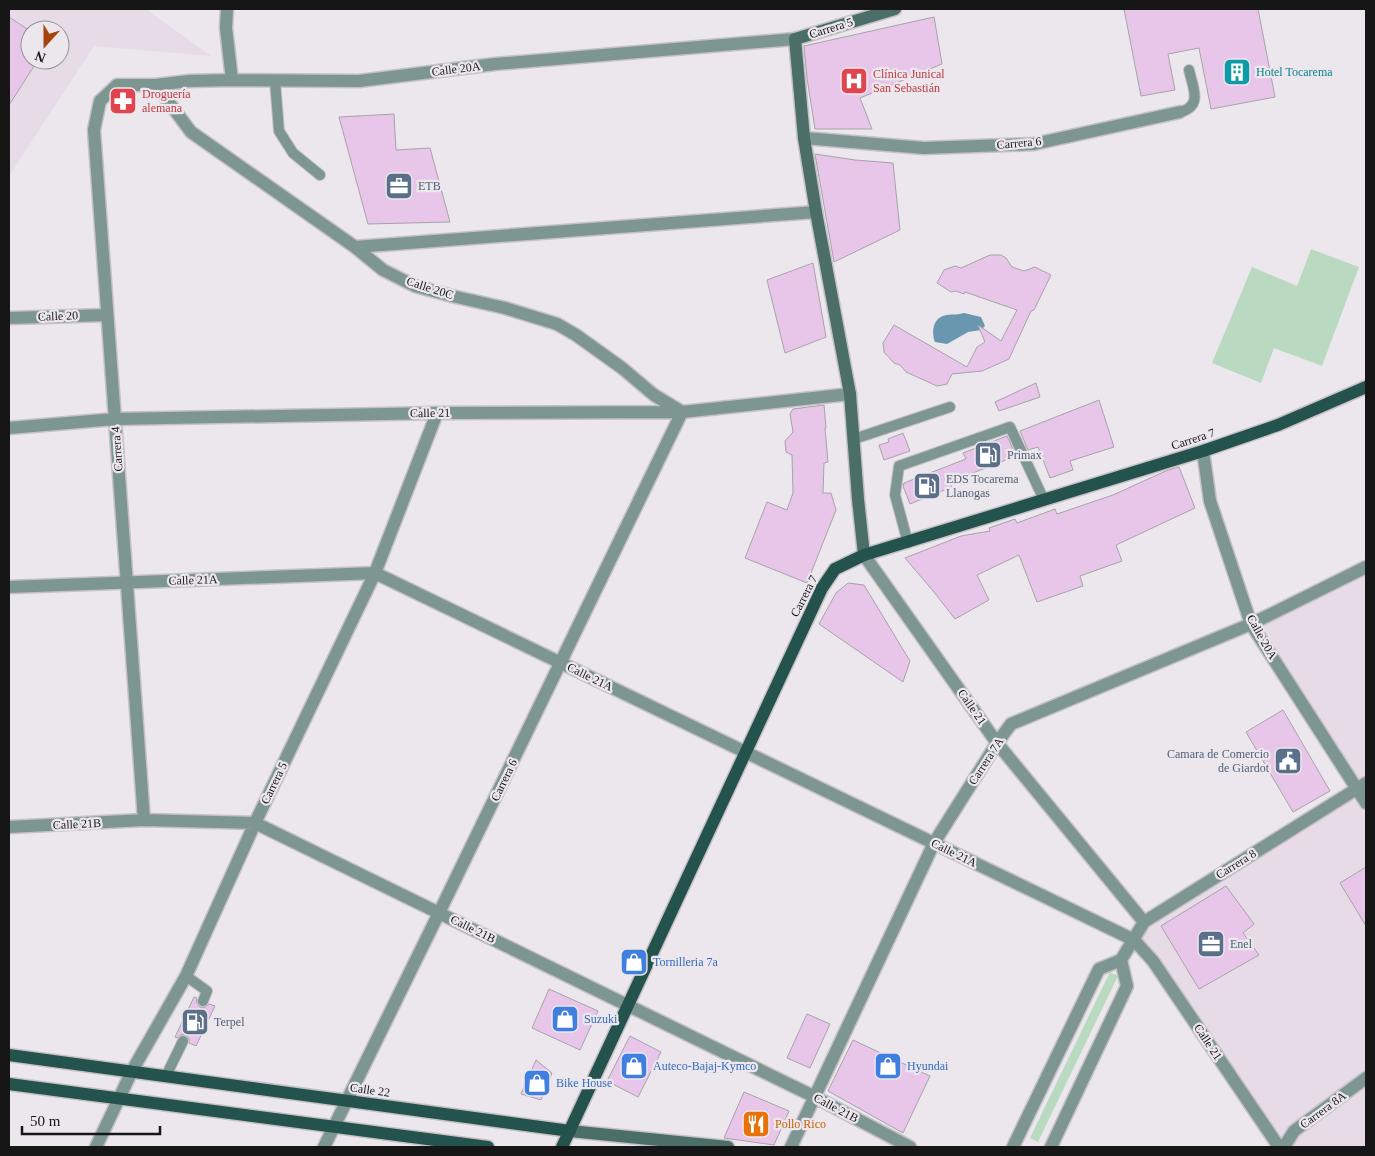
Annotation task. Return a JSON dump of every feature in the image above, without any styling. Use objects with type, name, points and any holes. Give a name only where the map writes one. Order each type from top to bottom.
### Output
[{"type":"main road","name":"Carrera 7","points":[[562,1147],[822,588],[835,569],[864,556],[1203,451],[1278,425],[1366,387]]},
{"type":"main road","name":"Calle 22","points":[[9,1054],[570,1131]]},
{"type":"main road","points":[[9,1084],[488,1147]]},
{"type":"street","points":[[227,9],[226,28],[232,80]]},
{"type":"street","name":"Carrera 5","points":[[795,39],[895,9]]},
{"type":"street","points":[[795,39],[804,138],[850,394],[864,556]]},
{"type":"street","name":"Calle 20A","points":[[117,85],[156,85],[189,81],[232,80],[359,81],[495,64],[795,39]]},
{"type":"street","name":"Carrera 4","points":[[117,85],[100,102],[94,130],[144,820]]},
{"type":"street","name":"Calle 20C","points":[[156,85],[191,132],[355,247],[383,270],[415,286],[505,308],[556,324],[576,335],[622,368],[654,395],[682,412]]},
{"type":"street","name":"Carrera 6","points":[[804,138],[924,148],[1034,144],[1180,112]]},
{"type":"street","points":[[355,247],[816,212]]},
{"type":"street","name":"Calle 20","points":[[9,318],[107,315]]},
{"type":"street","name":"Calle 21","points":[[9,428],[115,419],[437,413],[682,412],[850,394]]},
{"type":"street","name":"Carrera 6","points":[[324,1147],[682,412]]},
{"type":"street","name":"Carrera 5","points":[[96,1147],[132,1071],[186,976],[255,823],[375,573],[437,413]]},
{"type":"street","name":"Calle 20A","points":[[1203,451],[1210,501],[1251,624],[1361,786],[1366,803]]},
{"type":"street","name":"Calle 21","points":[[864,556],[997,743],[1144,922]]},
{"type":"street","name":"Carrera 7A","points":[[791,1147],[934,843],[1010,724],[1251,624],[1366,567]]},
{"type":"street","name":"Calle 21A","points":[[9,587],[375,573],[1134,940]]},
{"type":"street","name":"Carrera 8","points":[[1121,960],[1144,922],[1361,786]]},
{"type":"street","name":"Calle 21B","points":[[9,827],[144,820],[255,823],[815,1097],[910,1147]]},
{"type":"street","name":"Calle 21","points":[[1134,940],[1154,961],[1279,1147]]},
{"type":"street","points":[[1013,1147],[1099,969],[1121,960],[1127,986],[1051,1147]]},
{"type":"street","name":"Carrera 8A","points":[[1284,1147],[1294,1131],[1366,1078]]},
{"type":"street","name":"Calle 22","points":[[570,1131],[728,1147]]},
{"type":"lane","name":"Carrera 6","points":[[1180,112],[1188,110],[1193,106],[1195,99],[1189,70]]},
{"type":"lane","points":[[275,81],[279,131],[293,153],[320,175]]},
{"type":"lane","points":[[854,438],[950,407]]},
{"type":"lane","points":[[908,542],[895,495],[899,466],[1010,427],[1044,500]]},
{"type":"lane","points":[[186,976],[207,991],[203,1001]]},
{"type":"lane","points":[[166,1076],[184,1040]]},
{"type":"shaded area","points":[[9,9],[146,9],[211,56],[94,46],[9,176]]},
{"type":"shaded area","points":[[1366,567],[1366,1147],[1279,1147],[1134,940],[1144,922],[1356,789],[1251,624]]},
{"type":"green space","points":[[1311,249],[1359,267],[1322,366],[1274,348],[1261,383],[1212,363],[1252,267],[1297,286]]},
{"type":"green space","points":[[1110,972],[1118,976],[1038,1142],[1030,1138]]},
{"type":"water","points":[[964,313],[981,317],[985,326],[981,330],[968,332],[947,344],[935,342],[934,325],[942,316]]},
{"type":"building","name":"Hotel Tocarema","points":[[1124,9],[1258,9],[1275,97],[1211,109],[1199,48],[1168,54],[1175,90],[1141,96]]},
{"type":"building","points":[[9,17],[20,24],[20,70],[32,70],[9,105]]},
{"type":"building","name":"Clínica Junical San Sebastián","points":[[934,17],[942,64],[860,98],[872,129],[815,129],[804,46]]},
{"type":"building","name":"ETB","points":[[394,114],[396,150],[430,148],[450,222],[368,224],[339,117]]},
{"type":"building","points":[[815,154],[893,163],[900,230],[834,262]]},
{"type":"building","points":[[990,255],[1001,255],[1006,258],[1012,267],[1024,271],[1035,267],[1051,275],[1034,310],[1031,311],[1009,359],[982,371],[952,374],[947,384],[937,386],[906,372],[900,365],[894,363],[884,352],[883,343],[894,325],[967,367],[977,347],[985,342],[978,325],[1001,341],[1017,310],[965,292],[964,294],[956,291],[951,292],[937,283],[944,270],[955,266],[961,268]]},
{"type":"building","points":[[813,263],[826,337],[785,353],[767,280]]},
{"type":"building","points":[[1036,383],[1040,397],[999,411],[995,402]]},
{"type":"building","points":[[1099,400],[1114,447],[1070,461],[1073,470],[1050,478],[1038,447],[1028,450],[1020,431]]},
{"type":"building","points":[[824,405],[828,462],[824,463],[823,493],[831,493],[836,510],[807,583],[745,558],[767,502],[787,510],[793,493],[792,455],[786,452],[785,441],[793,432],[790,414],[793,409]]},
{"type":"building","points":[[903,433],[910,451],[884,460],[879,445],[889,442],[888,439]]},
{"type":"building","points":[[1007,436],[1016,456],[950,482],[952,487],[910,504],[903,486],[904,483],[966,459],[963,453]]},
{"type":"building","points":[[1179,467],[1195,508],[1116,545],[1122,561],[1080,576],[1083,586],[1037,602],[1019,555],[977,575],[989,600],[955,619],[905,558],[961,536],[990,531],[989,528],[1015,519],[1017,523],[1055,509],[1057,514],[1113,495],[1168,470]]},
{"type":"building","points":[[848,583],[864,585],[910,661],[903,682],[819,624],[836,593]]},
{"type":"building","name":"Camara de Comercio de Giardot","points":[[1283,710],[1330,791],[1293,812],[1246,732]]},
{"type":"building","points":[[1366,867],[1366,926],[1340,883]]},
{"type":"building","name":"Enel","points":[[1226,886],[1254,924],[1243,933],[1259,955],[1199,989],[1161,926]]},
{"type":"building","name":"Suzuki","points":[[549,989],[598,1011],[580,1050],[532,1028]]},
{"type":"building","name":"Terpel","points":[[194,997],[197,998],[196,1002],[200,1007],[204,1008],[209,1004],[215,1006],[196,1046],[189,1043],[189,1038],[186,1035],[182,1034],[177,1038],[175,1037]]},
{"type":"building","points":[[807,1014],[830,1024],[810,1068],[787,1058]]},
{"type":"building","name":"Auteco-Bajaj-Kymco","points":[[630,1036],[661,1052],[638,1097],[607,1081]]},
{"type":"building","points":[[853,1040],[930,1076],[903,1133],[828,1091]]},
{"type":"building","name":"Bike House","points":[[536,1060],[552,1073],[541,1100],[521,1094]]},
{"type":"building","name":"Pollo Rico","points":[[744,1092],[789,1111],[774,1145],[724,1138]]},
{"type":"place","name":"Hotel Tocarema","points":[[1237,72]]},
{"type":"place","name":"Clínica Junical San Sebastián","points":[[854,81]]},
{"type":"place","name":"Droguería alemana","points":[[123,101]]},
{"type":"place","name":"ETB","points":[[399,186]]},
{"type":"place","name":"Primax","points":[[988,455]]},
{"type":"place","name":"EDS Tocarema Llanogas","points":[[927,486]]},
{"type":"place","name":"Camara de Comercio de Giardot","points":[[1288,761]]},
{"type":"place","name":"Enel","points":[[1211,944]]},
{"type":"place","name":"Tornilleria 7a","points":[[634,962]]},
{"type":"place","name":"Suzuki","points":[[565,1019]]},
{"type":"place","name":"Terpel","points":[[195,1022]]},
{"type":"place","name":"Auteco-Bajaj-Kymco","points":[[634,1066]]},
{"type":"place","name":"Hyundai","points":[[888,1066]]},
{"type":"place","name":"Bike House","points":[[537,1083]]},
{"type":"place","name":"Pollo Rico","points":[[756,1124]]}]
